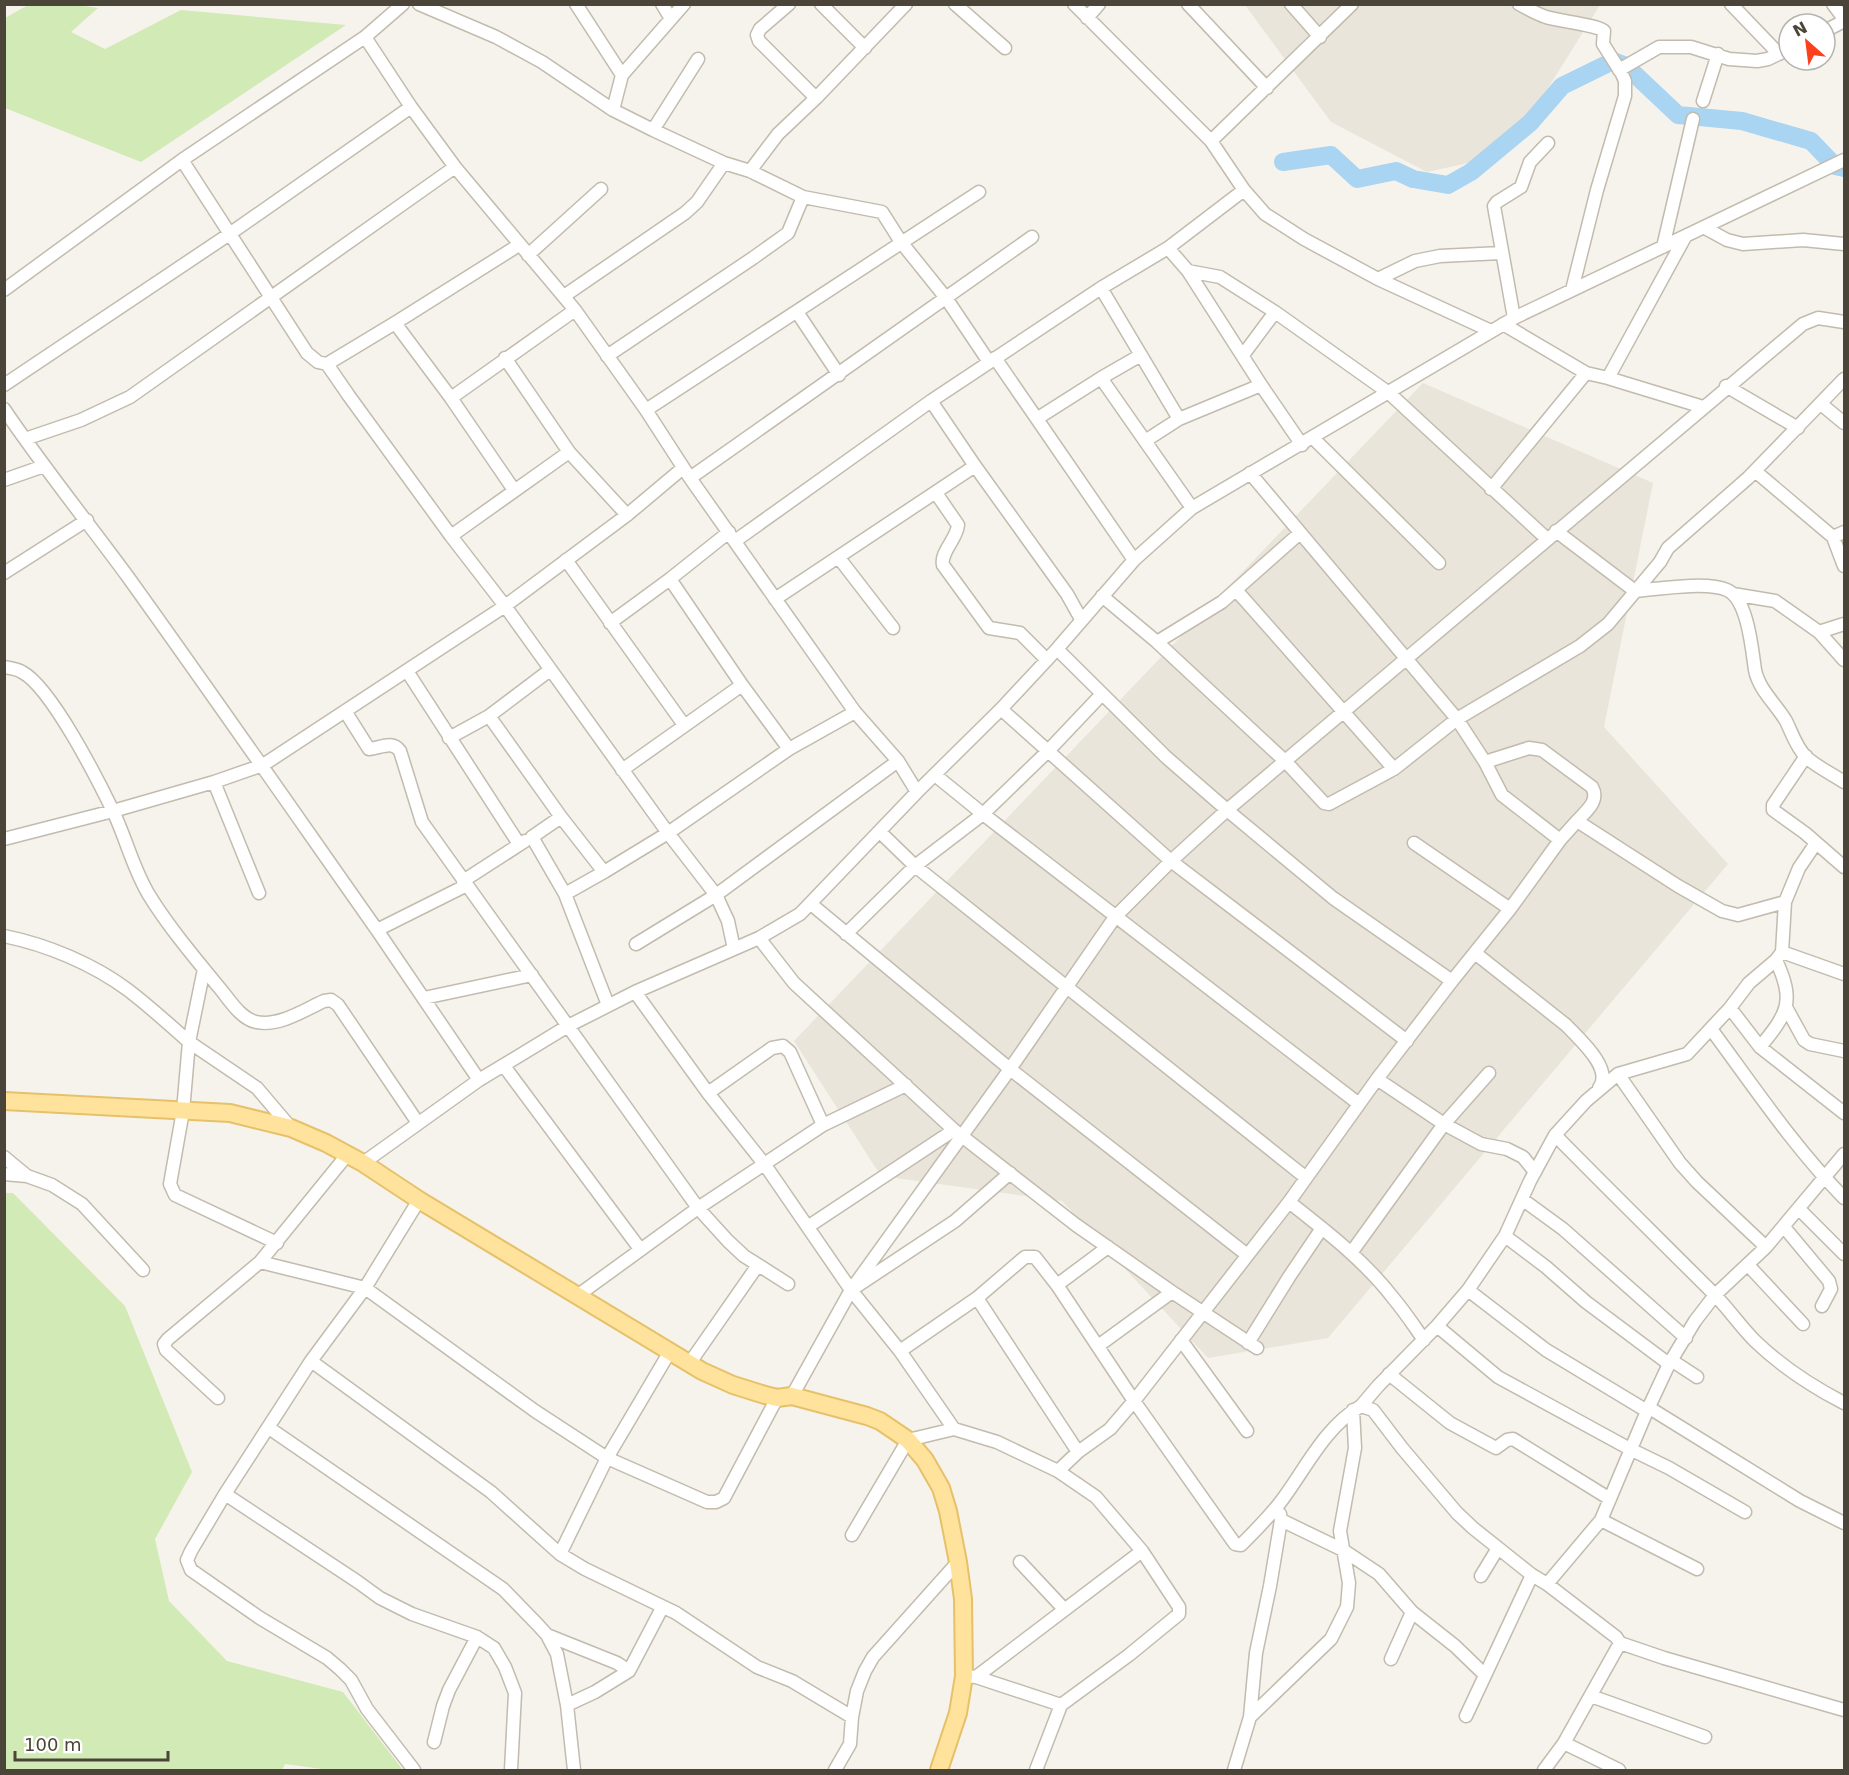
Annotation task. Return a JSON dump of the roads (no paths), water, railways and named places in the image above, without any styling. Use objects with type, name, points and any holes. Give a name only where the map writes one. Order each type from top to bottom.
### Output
[{"type":"main road","points":[[4,1101],[230,1113],[291,1128],[326,1143],[363,1163],[419,1200],[689,1364],[733,1384],[867,1416],[880,1421],[908,1440],[925,1460],[940,1488],[958,1562],[963,1599],[970,1677],[939,1770]]},
{"type":"street","points":[[4,290],[182,160],[365,37],[403,4]]},
{"type":"street","points":[[418,4],[496,37],[542,62],[614,110],[724,163],[750,171],[803,197],[882,212],[901,242],[1038,418],[1134,560]]},
{"type":"street","points":[[576,4],[622,75]]},
{"type":"street","points":[[662,4],[671,19]]},
{"type":"street","points":[[614,110],[622,75],[684,4]]},
{"type":"street","points":[[789,4],[760,29],[757,35],[759,41],[816,98]]},
{"type":"street","points":[[821,4],[866,48]]},
{"type":"street","points":[[750,171],[778,134],[866,48],[906,4]]},
{"type":"street","points":[[954,4],[1005,48]]},
{"type":"street","points":[[1074,4],[1211,141],[1244,190],[1265,214],[1285,228],[1378,279],[1491,331]]},
{"type":"street","points":[[1087,18],[1099,4]]},
{"type":"street","points":[[1188,4],[1267,88]]},
{"type":"street","points":[[1291,4],[1320,37]]},
{"type":"street","points":[[1211,141],[1352,4]]},
{"type":"street","points":[[1519,4],[1543,16],[1599,27],[1604,31],[1604,44],[1625,81],[1625,96],[1597,190],[1572,290]]},
{"type":"street","points":[[1731,4],[1777,46]]},
{"type":"street","points":[[1833,4],[1845,20]]},
{"type":"street","points":[[365,37],[411,107],[455,167],[575,310],[646,410],[686,473],[855,712],[898,762],[917,792]]},
{"type":"street","points":[[1619,70],[1659,47],[1691,47],[1729,59],[1757,61],[1777,54]]},
{"type":"street","points":[[1703,101],[1718,54]]},
{"type":"street","points":[[653,130],[698,58]]},
{"type":"street","points":[[4,385],[228,235],[411,107]]},
{"type":"street","points":[[1663,247],[1693,119]]},
{"type":"street","points":[[1548,143],[1530,162],[1521,187],[1494,206],[1509,321],[1586,373],[1703,407]]},
{"type":"street","points":[[182,160],[228,235],[307,353],[318,363],[327,363],[519,245]]},
{"type":"street","points":[[363,1163],[479,1080],[568,1026],[635,992],[759,938],[800,914],[1058,649],[1134,560],[1192,508],[1509,321],[1845,160]]},
{"type":"street","points":[[564,296],[685,213],[697,202],[724,163]]},
{"type":"street","points":[[25,439],[89,416],[130,397],[455,167]]},
{"type":"street","points":[[528,255],[601,189]]},
{"type":"street","points":[[610,623],[670,579],[931,400],[1101,288],[1168,248],[1244,190]]},
{"type":"street","points":[[646,410],[979,192]]},
{"type":"street","points":[[607,356],[788,233],[803,197]]},
{"type":"street","points":[[1705,228],[1727,240],[1743,244],[1803,240],[1845,244]]},
{"type":"street","points":[[4,839],[113,812],[263,765],[505,606],[686,473],[838,375],[1032,237]]},
{"type":"street","points":[[1608,378],[1684,237]]},
{"type":"street","points":[[1168,248],[1188,271],[1302,445]]},
{"type":"street","points":[[1378,279],[1415,261],[1440,256],[1501,253]]},
{"type":"street","points":[[1188,271],[1220,277],[1275,312],[1389,393],[1491,489],[1551,535],[1635,591],[1709,587],[1726,590],[1733,594],[1775,601],[1819,632],[1845,660]]},
{"type":"street","points":[[1101,288],[1179,419]]},
{"type":"street","points":[[451,398],[575,310]]},
{"type":"street","points":[[797,312],[838,375]]},
{"type":"street","points":[[1243,355],[1275,312]]},
{"type":"street","points":[[260,1262],[365,1288],[607,1458],[707,1502],[716,1502],[724,1498],[851,1290],[958,1133],[1010,1069],[1115,917],[1171,861],[1227,810],[1803,324],[1818,318],[1845,322]]},
{"type":"street","points":[[395,323],[451,398],[514,490]]},
{"type":"street","points":[[1038,418],[1141,355]]},
{"type":"street","points":[[505,358],[569,452],[627,515]]},
{"type":"street","points":[[327,363],[668,833],[716,895],[728,921],[734,949]]},
{"type":"street","points":[[1491,489],[1586,373]]},
{"type":"street","points":[[1101,378],[1192,508]]},
{"type":"street","points":[[1102,596],[1157,642],[1286,762],[1319,799],[1329,804],[1394,769],[1457,719],[1580,646],[1608,624],[1660,562],[1668,548],[1755,471],[1845,379]]},
{"type":"street","points":[[1145,441],[1179,419],[1261,385]]},
{"type":"street","points":[[1726,387],[1797,428]]},
{"type":"street","points":[[931,400],[1082,619]]},
{"type":"street","points":[[1821,404],[1845,423]]},
{"type":"street","points":[[4,409],[44,466],[87,520],[263,765],[479,1080]]},
{"type":"street","points":[[1313,438],[1439,563]]},
{"type":"street","points":[[451,536],[569,452]]},
{"type":"street","points":[[4,480],[44,466]]},
{"type":"street","points":[[775,599],[975,466]]},
{"type":"street","points":[[1755,471],[1839,535],[1845,566]]},
{"type":"street","points":[[1250,473],[1457,719],[1485,762],[1502,795],[1560,840]]},
{"type":"street","points":[[936,493],[958,525],[957,533],[942,559],[943,565],[989,628],[1020,633],[1047,660]]},
{"type":"street","points":[[4,573],[87,520]]},
{"type":"street","points":[[1157,642],[1222,602],[1300,533]]},
{"type":"street","points":[[839,558],[892,628]]},
{"type":"street","points":[[566,560],[684,725]]},
{"type":"street","points":[[670,579],[742,685],[789,749]]},
{"type":"street","points":[[1236,590],[1394,769]]},
{"type":"street","points":[[1733,594],[1748,626],[1755,673],[1762,687],[1781,712],[1797,745],[1806,756],[1845,782]]},
{"type":"street","points":[[1819,632],[1845,624]]},
{"type":"street","points":[[1058,649],[1166,757],[1227,810],[1333,898],[1452,981]]},
{"type":"street","points":[[4,667],[21,671],[43,691],[80,748],[113,812],[148,894],[204,969],[244,1017],[255,1022],[279,1021],[331,1000],[338,1005],[418,1124]]},
{"type":"street","points":[[449,738],[489,716],[550,670]]},
{"type":"street","points":[[407,671],[519,844]]},
{"type":"street","points":[[622,770],[742,685]]},
{"type":"street","points":[[846,934],[915,866],[983,814],[1048,752],[1102,694]]},
{"type":"street","points":[[1001,709],[1171,861],[1407,1041]]},
{"type":"street","points":[[345,711],[369,749],[392,744],[400,751],[422,822],[698,1208],[728,1241],[758,1266],[788,1284]]},
{"type":"street","points":[[565,894],[668,833],[789,749],[855,712]]},
{"type":"street","points":[[489,716],[561,817],[604,872]]},
{"type":"street","points":[[1058,1471],[1078,1452],[1110,1429],[1134,1401],[1246,1254],[1289,1202],[1377,1079],[1510,909],[1560,840],[1595,800],[1592,787],[1542,750],[1530,748],[1485,762]]},
{"type":"street","points":[[1806,756],[1773,805],[1773,810],[1845,867]]},
{"type":"street","points":[[636,944],[716,895],[898,762]]},
{"type":"street","points":[[935,775],[1115,917],[1359,1104]]},
{"type":"street","points":[[214,782],[259,893]]},
{"type":"street","points":[[377,930],[465,883],[561,817]]},
{"type":"street","points":[[1577,821],[1678,886],[1722,910],[1738,915],[1785,902]]},
{"type":"street","points":[[880,832],[915,866],[1305,1178]]},
{"type":"street","points":[[532,837],[565,894],[608,1005]]},
{"type":"street","points":[[1414,843],[1510,909]]},
{"type":"street","points":[[1816,843],[1799,867],[1785,902],[1779,956],[1787,1009],[1804,1040],[1810,1044],[1845,1051]]},
{"type":"street","points":[[811,904],[1010,1069],[1246,1254]]},
{"type":"street","points":[[4,936],[27,941],[74,959],[129,990],[189,1042],[257,1088],[291,1128]]},
{"type":"street","points":[[759,938],[794,983],[958,1133],[1076,1225],[1252,1346],[1288,1277],[1322,1228]]},
{"type":"street","points":[[900,1352],[977,1298],[1025,1257],[1035,1257],[1057,1285],[1134,1401],[1235,1544],[1241,1545],[1279,1504],[1323,1441],[1424,1340],[1468,1290],[1505,1236],[1555,1135],[1604,1082],[1604,1073],[1600,1064],[1566,1025],[1475,953]]},
{"type":"street","points":[[1779,956],[1845,974]]},
{"type":"street","points":[[1595,1093],[1618,1074],[1687,1054],[1730,1008],[1749,983],[1779,956]]},
{"type":"street","points":[[204,969],[189,1042],[183,1111],[170,1184],[171,1190],[175,1195],[277,1243]]},
{"type":"street","points":[[424,998],[532,975]]},
{"type":"street","points":[[635,992],[708,1093],[765,1165],[851,1290],[900,1352],[954,1429]]},
{"type":"street","points":[[1730,1008],[1760,1047],[1845,1113]]},
{"type":"street","points":[[1760,1047],[1780,1022],[1787,1009]]},
{"type":"street","points":[[1711,1029],[1779,1122],[1825,1178],[1845,1198]]},
{"type":"street","points":[[708,1093],[772,1048],[783,1046],[790,1052],[823,1125]]},
{"type":"street","points":[[504,1066],[640,1249]]},
{"type":"street","points":[[1351,1253],[1444,1124],[1489,1072]]},
{"type":"street","points":[[1618,1074],[1680,1163],[1766,1247]]},
{"type":"street","points":[[1377,1079],[1444,1124],[1481,1144],[1507,1149],[1523,1157],[1535,1172]]},
{"type":"street","points":[[577,1296],[698,1208],[823,1125],[906,1085]]},
{"type":"street","points":[[809,1226],[958,1133]]},
{"type":"street","points":[[1555,1135],[1715,1295],[1754,1340],[1788,1370],[1818,1390],[1845,1403]]},
{"type":"street","points":[[1547,1584],[1601,1520],[1647,1409],[1670,1362],[1695,1321],[1715,1295],[1784,1227],[1845,1154]]},
{"type":"street","points":[[218,1398],[166,1350],[164,1344],[260,1262],[347,1155]]},
{"type":"street","points":[[4,1157],[27,1176]]},
{"type":"street","points":[[851,1290],[897,1262],[956,1221],[1010,1173]]},
{"type":"street","points":[[4,1174],[27,1176],[51,1185],[82,1204],[143,1270]]},
{"type":"street","points":[[1522,1199],[1563,1229],[1686,1338]]},
{"type":"street","points":[[414,1770],[367,1709],[351,1680],[340,1669],[327,1658],[260,1618],[191,1570],[187,1560],[225,1494],[310,1361],[365,1288],[419,1200]]},
{"type":"street","points":[[1289,1202],[1351,1253],[1394,1298],[1424,1340]]},
{"type":"street","points":[[1799,1209],[1845,1254]]},
{"type":"street","points":[[1784,1227],[1829,1281],[1831,1289],[1822,1306]]},
{"type":"street","points":[[1505,1236],[1586,1302],[1670,1362],[1697,1377]]},
{"type":"street","points":[[1057,1285],[1108,1247]]},
{"type":"street","points":[[1748,1265],[1803,1324]]},
{"type":"street","points":[[689,1364],[758,1266]]},
{"type":"street","points":[[1468,1290],[1546,1350],[1800,1501],[1845,1523]]},
{"type":"street","points":[[1098,1346],[1172,1292]]},
{"type":"street","points":[[977,1298],[1078,1452]]},
{"type":"street","points":[[1437,1326],[1498,1377],[1669,1468],[1744,1512]]},
{"type":"street","points":[[1181,1340],[1247,1431]]},
{"type":"street","points":[[560,1554],[607,1458],[669,1353]]},
{"type":"street","points":[[310,1361],[491,1492],[560,1554],[585,1569],[676,1614],[757,1666],[792,1681],[852,1716]]},
{"type":"street","points":[[1389,1374],[1456,1427],[1496,1448],[1509,1439],[1513,1440],[1610,1499]]},
{"type":"street","points":[[1357,1408],[1373,1410],[1457,1513],[1532,1575],[1616,1637],[1620,1643],[1664,1658],[1845,1710]]},
{"type":"street","points":[[1250,1717],[1331,1639],[1347,1607],[1349,1583],[1340,1531],[1355,1448],[1357,1408]]},
{"type":"street","points":[[268,1428],[503,1589],[521,1605],[547,1635],[557,1654],[567,1706],[574,1770]]},
{"type":"street","points":[[852,1534],[908,1440],[954,1429],[997,1442],[1058,1471],[1096,1497],[1142,1551],[1179,1606],[1179,1614],[1130,1655],[1061,1705],[1036,1770]]},
{"type":"street","points":[[225,1494],[380,1598],[412,1614],[477,1637],[494,1648],[505,1667],[515,1693],[511,1770]]},
{"type":"street","points":[[1234,1770],[1250,1717],[1256,1653],[1281,1520],[1279,1504]]},
{"type":"street","points":[[1281,1520],[1343,1550],[1379,1574],[1412,1611],[1455,1646],[1485,1675]]},
{"type":"street","points":[[1601,1520],[1697,1569]]},
{"type":"street","points":[[1481,1576],[1498,1548]]},
{"type":"street","points":[[970,1677],[1142,1551]]},
{"type":"street","points":[[835,1770],[850,1744],[857,1691],[865,1671],[873,1658],[958,1562]]},
{"type":"street","points":[[1020,1562],[1064,1609]]},
{"type":"street","points":[[1466,1716],[1532,1575]]},
{"type":"street","points":[[567,1706],[629,1671],[662,1608]]},
{"type":"street","points":[[1391,1659],[1412,1611]]},
{"type":"street","points":[[547,1635],[617,1663],[629,1671]]},
{"type":"street","points":[[434,1742],[449,1690],[477,1637]]},
{"type":"street","points":[[1544,1770],[1564,1743],[1620,1643]]},
{"type":"street","points":[[970,1677],[1061,1705]]},
{"type":"street","points":[[1591,1696],[1705,1737]]},
{"type":"street","points":[[1564,1743],[1619,1770]]},
{"type":"waterway","points":[[1283,162],[1331,155],[1357,179],[1396,171],[1413,179],[1448,185],[1471,172],[1530,123],[1562,86],[1613,61],[1626,66],[1678,115],[1742,121],[1811,141],[1835,166],[1844,168]]}]
